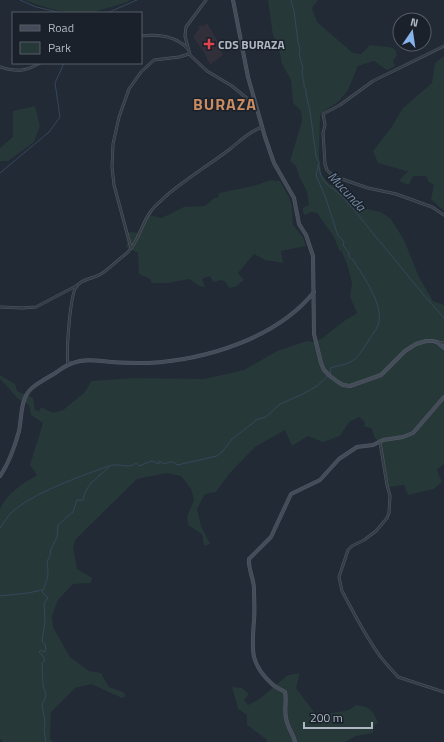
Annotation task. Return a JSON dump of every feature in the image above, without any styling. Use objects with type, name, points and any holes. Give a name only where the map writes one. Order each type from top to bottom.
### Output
[{"type":"main road","points":[[233,0],[244,62],[255,105],[274,163],[294,198],[299,222],[310,248],[313,260],[315,337],[321,363],[329,376],[343,385],[354,385],[381,375],[401,354],[412,346],[431,340],[437,342],[444,348]]},
{"type":"main road","points":[[0,476],[10,458],[18,435],[23,403],[27,394],[36,385],[69,365],[77,361],[85,360],[138,363],[167,362],[202,355],[222,349],[270,329],[296,310],[314,291]]},
{"type":"main road","points":[[295,742],[288,729],[286,720],[284,708],[286,694],[272,684],[258,668],[252,649],[254,583],[249,565],[249,559],[271,537],[290,494],[320,480],[336,462],[358,447],[403,437],[413,433],[444,397]]},
{"type":"street","points":[[206,0],[186,27],[184,33],[189,54],[207,71],[232,86],[255,105]]},
{"type":"street","points":[[142,36],[160,35],[175,39],[188,49]]},
{"type":"street","points":[[444,46],[373,81],[340,105],[323,114],[323,133],[325,164],[327,170],[333,176],[368,188],[396,194],[432,207],[444,215]]},
{"type":"street","points":[[131,248],[114,185],[112,167],[114,144],[119,117],[129,89],[141,72],[154,60],[179,57],[189,54]]},
{"type":"street","points":[[0,67],[18,71],[38,64]]},
{"type":"street","points":[[0,307],[22,308],[36,306],[100,275],[131,248],[148,214],[156,205],[240,140],[262,127]]},
{"type":"street","points":[[69,365],[67,353],[70,314],[74,292],[77,286]]},
{"type":"street","points":[[437,342],[444,343]]},
{"type":"street","points":[[380,442],[386,481],[390,496],[389,515],[372,534],[348,550],[340,572],[339,582],[342,591],[374,647],[381,658],[398,677],[444,692]]},
{"type":"shaded area","name":"CDS BURAZA","points":[[207,23],[221,47],[220,48],[223,55],[210,65],[204,52],[193,37],[199,29],[198,27]]},
{"type":"green space","points":[[25,0],[130,1],[93,12],[67,12],[41,6]]},
{"type":"green space","points":[[268,0],[318,0],[312,8],[317,22],[353,53],[361,54],[370,45],[389,47],[392,48],[392,52],[396,52],[397,55],[393,61],[395,66],[387,70],[374,61],[358,66],[348,90],[339,101],[320,114],[319,158],[322,175],[329,184],[344,188],[358,207],[381,212],[391,219],[404,240],[419,277],[433,301],[444,305],[444,464],[437,470],[442,482],[434,489],[408,495],[404,485],[389,487],[379,442],[375,438],[372,429],[364,426],[365,422],[359,417],[349,422],[340,436],[323,442],[308,436],[292,446],[285,430],[255,447],[229,474],[216,492],[205,494],[197,509],[201,526],[210,544],[204,546],[202,534],[188,525],[187,517],[194,500],[191,489],[181,476],[166,473],[137,479],[76,539],[73,547],[77,569],[92,578],[91,583],[73,584],[58,600],[52,616],[53,627],[70,657],[89,671],[101,673],[109,687],[123,692],[126,696],[122,698],[91,684],[75,688],[51,712],[50,739],[53,742],[3,742],[0,739],[0,509],[11,494],[21,485],[37,475],[30,465],[43,423],[31,415],[29,405],[17,398],[0,379],[0,375],[15,384],[17,391],[33,398],[35,410],[39,411],[41,407],[53,413],[63,410],[85,392],[91,381],[134,378],[204,379],[244,370],[277,351],[307,341],[313,342],[321,339],[357,313],[350,297],[352,283],[347,264],[334,237],[317,213],[311,212],[305,215],[303,212],[303,208],[309,205],[307,192],[296,166],[290,161],[302,121],[301,111],[293,103],[291,80],[282,64],[278,44],[273,36]]},
{"type":"green space","points":[[444,56],[444,211],[431,199],[434,185],[429,182],[426,176],[413,176],[409,185],[399,181],[409,170],[406,171],[378,163],[373,151],[391,128],[403,108],[432,83],[435,63]]},
{"type":"green space","points":[[35,106],[40,126],[34,142],[8,161],[0,161],[0,148],[13,137],[13,111]]},
{"type":"green space","points":[[271,180],[280,181],[289,197],[292,206],[293,225],[303,237],[306,246],[281,251],[283,263],[265,260],[254,254],[238,273],[244,280],[235,287],[229,288],[222,280],[213,282],[210,276],[202,279],[205,287],[199,286],[190,279],[168,283],[152,283],[150,279],[139,274],[138,253],[126,247],[129,232],[140,233],[149,215],[162,218],[184,207],[205,206],[214,198],[218,198],[219,193],[253,186]]},
{"type":"green space","points":[[300,673],[296,688],[317,716],[349,710],[356,705],[365,707],[373,712],[378,723],[374,726],[373,733],[356,736],[345,742],[267,742],[266,739],[247,725],[247,715],[238,709],[232,687],[242,688],[249,694],[244,700],[248,705],[258,700],[288,675]]},
{"type":"waterway","points":[[20,0],[36,7],[58,12]]},
{"type":"waterway","points":[[109,12],[137,0]]},
{"type":"waterway","name":"Mucunda","points":[[291,0],[300,49],[299,54],[303,68],[302,73],[304,87],[306,89],[318,161]]},
{"type":"waterway","points":[[0,173],[49,132],[60,117],[55,83],[64,64]]},
{"type":"waterway","points":[[319,162],[316,175],[326,199],[338,236],[342,239],[344,243],[343,245],[349,253],[349,257],[353,260],[372,291],[376,300],[379,317],[376,330],[357,357],[351,362],[331,368],[330,374]]},
{"type":"waterway","name":"Mucunda","points":[[319,166],[322,179],[352,208],[444,318]]},
{"type":"waterway","points":[[46,742],[42,704],[46,694],[43,686],[42,663],[45,661],[39,652],[41,650],[44,652],[46,651],[45,644],[42,642],[45,620],[44,603],[48,598],[42,592],[48,577],[47,561],[57,537],[58,525],[73,512],[77,500],[83,500],[91,483],[112,465],[131,466],[136,463],[139,466],[152,461],[159,464],[159,461],[165,464],[171,462],[177,465],[217,456],[232,439],[258,419],[266,417],[280,404],[317,386],[328,376]]},
{"type":"waterway","points":[[0,528],[11,513],[31,499],[57,486],[109,466]]},
{"type":"waterway","points":[[0,596],[42,590]]},
{"type":"place","name":"CDS BURAZA","points":[[209,44]]},
{"type":"district","name":"BURAZA","points":[[225,104]]}]
